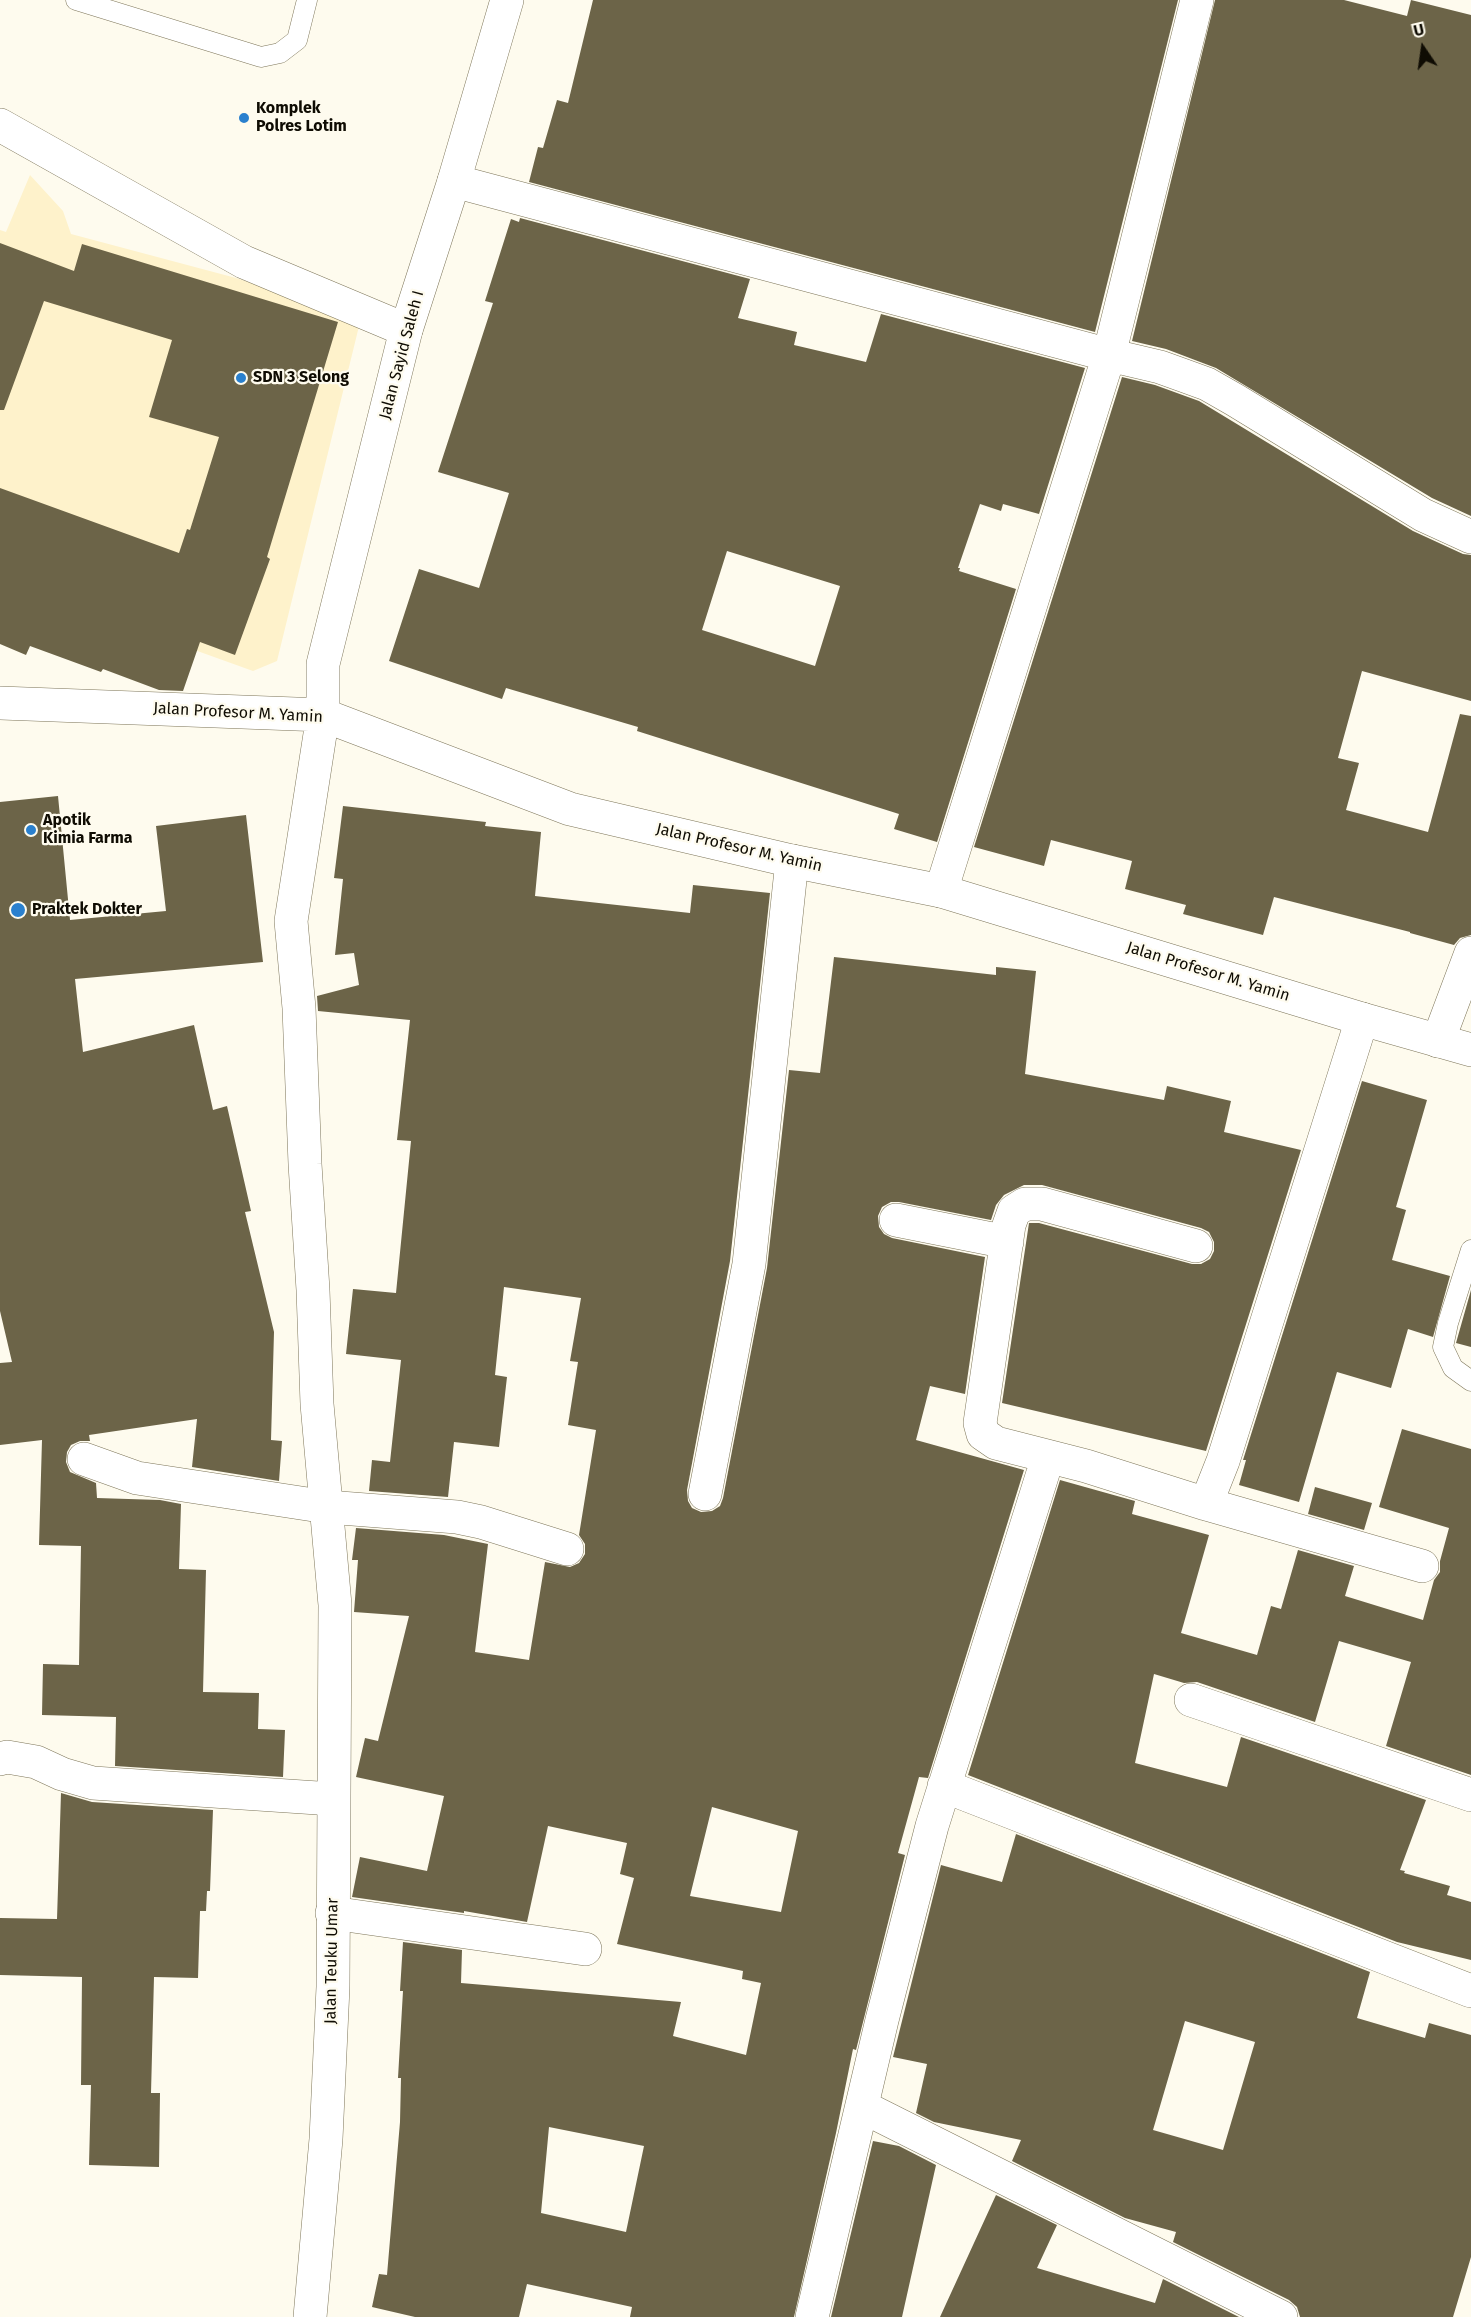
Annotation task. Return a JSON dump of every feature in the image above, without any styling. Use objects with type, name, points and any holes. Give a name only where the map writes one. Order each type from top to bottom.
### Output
[{"type":"street","name":"Jalan Sayid Saleh I","points":[[327,1507],[316,1404],[313,1290],[304,1164],[299,1008],[291,921],[323,716],[323,664],[406,330],[454,181],[507,0]]},
{"type":"street","points":[[941,891],[1109,355],[1197,0]]},
{"type":"street","points":[[0,125],[244,262],[406,330]]},
{"type":"street","points":[[454,181],[1160,367],[1207,384],[1423,515],[1471,537]]},
{"type":"street","name":"Jalan Profesor M. Yamin","points":[[0,703],[323,716],[570,809],[792,861],[941,891],[1471,1050]]},
{"type":"street","points":[[705,1494],[749,1264],[792,861]]},
{"type":"street","points":[[1438,1041],[1471,953]]},
{"type":"street","points":[[1206,1504],[1223,1461],[1362,1019]]},
{"type":"street","points":[[1196,1246],[1042,1204],[1025,1204],[1014,1211],[1007,1242],[980,1423],[983,1434],[996,1443],[1086,1466],[1206,1504],[1422,1566]]},
{"type":"street","points":[[896,1220],[1007,1242]]},
{"type":"street","points":[[812,2317],[882,2020],[944,1786],[1048,1457]]},
{"type":"street","points":[[84,1459],[138,1478],[327,1507],[457,1517],[481,1522],[567,1549]]},
{"type":"street","name":"Jalan Teuku Umar","points":[[310,2317],[326,2139],[333,1987],[335,1605],[327,1507]]},
{"type":"street","points":[[1191,1700],[1471,1795]]},
{"type":"street","points":[[0,1759],[36,1762],[62,1774],[93,1783],[333,1799]]},
{"type":"street","points":[[944,1786],[1471,1991]]},
{"type":"street","points":[[332,1913],[585,1949]]},
{"type":"street","points":[[863,2107],[1281,2317]]},
{"type":"lane","points":[[76,0],[261,57],[280,52],[297,40],[307,0]]},
{"type":"lane","points":[[1471,1250],[1448,1323],[1443,1347],[1453,1368],[1471,1381]]},
{"type":"shaded area","points":[[30,175],[63,211],[71,234],[236,278],[361,318],[277,661],[253,671],[0,580],[0,230],[6,232]]},
{"type":"building","points":[[593,0],[1178,0],[1095,332],[529,182],[538,147],[543,148],[557,100],[568,103]]},
{"type":"building","points":[[1215,0],[1344,0],[1407,16],[1411,0],[1471,15],[1471,516],[1432,498],[1216,368],[1166,349],[1132,341]]},
{"type":"building","points":[[520,218],[750,279],[738,318],[797,332],[794,345],[866,362],[881,314],[1085,368],[1039,514],[1003,504],[1001,511],[980,504],[958,568],[960,568],[959,571],[1016,589],[937,842],[894,829],[899,814],[637,731],[638,727],[506,688],[502,699],[389,661],[419,569],[479,588],[509,493],[438,472],[493,303],[485,301],[511,219],[519,222]],"holes":[[[727,551],[840,586],[815,666],[702,630]]]},
{"type":"building","points":[[0,243],[74,271],[82,244],[338,322],[267,557],[270,559],[235,655],[200,642],[183,691],[159,690],[30,646],[26,655],[0,644],[0,488],[179,553],[187,529],[190,530],[219,437],[149,417],[172,340],[44,301],[4,410],[0,410]]},
{"type":"building","points":[[1122,377],[1155,385],[1199,401],[1413,531],[1463,554],[1471,555],[1471,701],[1362,671],[1338,758],[1359,763],[1346,810],[1428,832],[1460,714],[1471,716],[1471,935],[1460,938],[1454,945],[1274,897],[1263,935],[1183,914],[1186,905],[1125,889],[1132,861],[1051,840],[1044,866],[974,847]]},
{"type":"building","points":[[58,796],[70,920],[166,911],[156,826],[246,815],[263,962],[75,979],[83,1052],[194,1025],[213,1110],[227,1106],[251,1211],[245,1212],[274,1332],[271,1440],[282,1441],[279,1481],[192,1467],[197,1419],[89,1435],[90,1441],[80,1441],[71,1445],[67,1452],[66,1462],[70,1472],[96,1483],[97,1498],[160,1500],[181,1504],[179,1569],[206,1570],[203,1692],[259,1693],[258,1729],[285,1730],[283,1777],[115,1766],[116,1717],[42,1715],[43,1664],[79,1665],[81,1546],[39,1545],[42,1440],[0,1445],[0,1363],[12,1362],[0,1311],[0,802]]},
{"type":"building","points":[[343,806],[486,822],[485,826],[541,832],[535,896],[690,913],[693,885],[770,893],[730,1261],[687,1490],[688,1501],[692,1508],[701,1512],[712,1511],[720,1506],[723,1498],[767,1268],[789,1070],[820,1073],[834,957],[996,975],[996,967],[1036,971],[1025,1074],[1164,1100],[1167,1086],[1231,1101],[1224,1132],[1301,1150],[1206,1451],[1002,1403],[1029,1223],[1039,1223],[1192,1264],[1201,1264],[1210,1259],[1214,1251],[1214,1242],[1209,1232],[1042,1185],[1024,1185],[1004,1195],[996,1205],[991,1220],[899,1202],[891,1202],[882,1207],[878,1216],[879,1227],[884,1234],[892,1238],[985,1257],[965,1394],[930,1386],[916,1440],[1024,1470],[928,1778],[919,1777],[898,1853],[905,1855],[856,2050],[853,2049],[794,2317],[630,2317],[632,2307],[527,2284],[519,2317],[415,2317],[372,2307],[379,2274],[387,2275],[400,2122],[401,2078],[398,2078],[403,1991],[400,1991],[403,1942],[462,1950],[461,1983],[681,2002],[673,2036],[746,2055],[761,1983],[742,1979],[743,1971],[617,1944],[634,1878],[620,1874],[627,1843],[548,1826],[527,1922],[464,1911],[464,1913],[352,1897],[360,1857],[427,1871],[444,1796],[356,1777],[365,1738],[378,1741],[409,1616],[354,1612],[358,1560],[352,1560],[356,1528],[444,1535],[488,1544],[475,1652],[529,1660],[545,1562],[570,1567],[579,1563],[585,1554],[585,1544],[579,1535],[596,1430],[568,1425],[578,1362],[570,1361],[581,1298],[504,1287],[495,1375],[507,1377],[499,1447],[454,1442],[448,1497],[369,1491],[372,1460],[390,1462],[401,1360],[346,1354],[353,1289],[396,1293],[411,1141],[397,1140],[410,1020],[318,1011],[317,996],[359,985],[354,953],[335,955],[343,879],[334,878]],"holes":[[[712,1807],[798,1831],[781,1912],[690,1896]],[[549,2127],[644,2146],[626,2232],[541,2213]]]},
{"type":"building","points":[[1362,1081],[1427,1100],[1396,1207],[1406,1210],[1392,1260],[1450,1276],[1433,1337],[1408,1329],[1391,1388],[1337,1372],[1299,1502],[1239,1485],[1246,1460],[1243,1460]]},
{"type":"building","points":[[1471,1290],[1471,1347],[1456,1343]]},
{"type":"building","points":[[1402,1429],[1471,1449],[1471,1775],[1386,1746],[1411,1662],[1339,1641],[1315,1722],[1197,1682],[1184,1683],[1154,1674],[1135,1763],[1227,1787],[1241,1737],[1426,1800],[1400,1870],[1450,1886],[1447,1895],[1471,1902],[1471,1960],[1397,1942],[968,1775],[1060,1480],[1135,1501],[1132,1514],[1209,1535],[1181,1633],[1257,1655],[1271,1606],[1281,1609],[1298,1550],[1354,1566],[1345,1596],[1423,1620],[1434,1580],[1440,1572],[1440,1561],[1449,1528],[1379,1507]]},
{"type":"building","points":[[1315,1487],[1372,1503],[1364,1530],[1308,1514]]},
{"type":"building","points":[[61,1793],[92,1802],[213,1810],[210,1891],[207,1891],[206,1911],[200,1911],[198,1978],[154,1977],[151,2093],[160,2093],[159,2167],[89,2165],[91,2085],[81,2085],[82,1977],[0,1975],[0,1918],[57,1919]]},
{"type":"building","points":[[1016,1834],[1370,1972],[1357,2018],[1425,2038],[1429,2023],[1471,2035],[1471,2257],[1453,2317],[1300,2317],[1297,2307],[1289,2300],[1173,2242],[1176,2232],[1125,2218],[1012,2161],[1021,2140],[934,2122],[916,2113],[927,2064],[893,2057],[941,1865],[1002,1882]],"holes":[[[1185,2021],[1255,2042],[1223,2150],[1153,2130]]]},
{"type":"building","points":[[873,2141],[899,2146],[936,2165],[902,2317],[831,2317]]},
{"type":"building","points":[[996,2195],[1057,2225],[1037,2268],[1155,2303],[1163,2279],[1239,2317],[940,2317]]},
{"type":"place","name":"Komplek Polres Lotim","points":[[244,118]]},
{"type":"place","name":"SDN 3 Selong","points":[[241,378]]},
{"type":"place","name":"Apotik Kimia Farma","points":[[31,830]]},
{"type":"place","name":"Praktek Dokter","points":[[18,910]]}]
